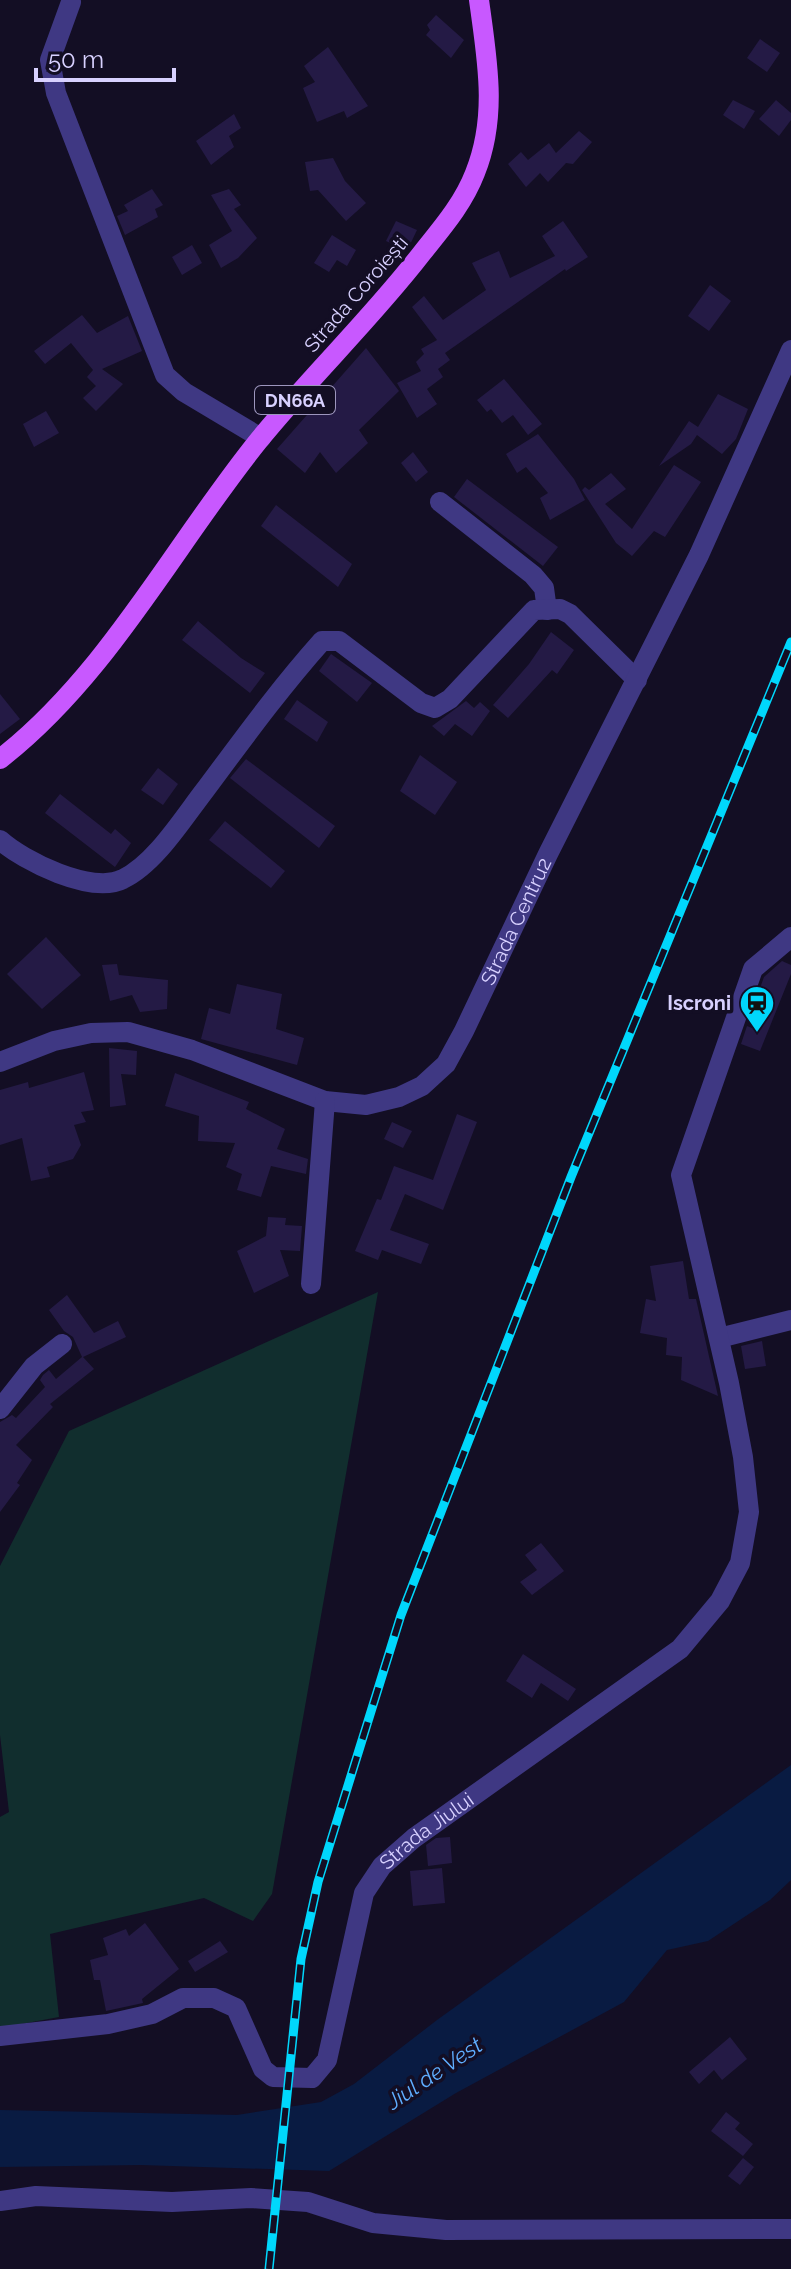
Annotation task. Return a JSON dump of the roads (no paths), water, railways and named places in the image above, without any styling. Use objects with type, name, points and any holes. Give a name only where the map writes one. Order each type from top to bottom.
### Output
[{"type":"main road","name":"Strada Coroiești","points":[[0,759],[38,726],[97,658],[261,438],[386,297],[464,196],[482,154],[489,119],[489,78],[479,0]]},
{"type":"street","points":[[71,2],[50,60],[56,93],[165,375],[184,392],[261,438]]},
{"type":"street","name":"Strada Centru2","points":[[0,1062],[54,1041],[91,1033],[128,1032],[192,1050],[325,1101],[366,1105],[399,1097],[422,1086],[446,1064],[699,555],[791,350]]},
{"type":"street","points":[[440,502],[533,575],[544,588],[547,610]]},
{"type":"street","points":[[0,840],[26,859],[77,879],[106,884],[123,880],[172,834],[296,670],[322,641],[339,641],[421,703],[435,708],[450,699],[534,610],[547,610],[570,614],[637,680]]},
{"type":"street","name":"Strada Jiului","points":[[0,2036],[108,2024],[152,2014],[183,1998],[214,1998],[236,2008],[246,2023],[256,2060],[273,2077],[312,2078],[327,2060],[364,1893],[382,1866],[414,1838],[680,1649],[720,1601],[740,1563],[749,1512],[743,1457],[719,1338],[681,1175],[753,969],[791,937]]},
{"type":"street","points":[[311,1284],[325,1101]]},
{"type":"street","points":[[719,1338],[791,1320]]},
{"type":"street","points":[[0,1409],[34,1366],[62,1344]]},
{"type":"street","points":[[0,2201],[36,2196],[172,2202],[251,2198],[308,2202],[373,2223],[446,2230],[791,2229]]},
{"type":"water","name":"Jiul de Vest","points":[[791,1765],[791,1880],[770,1900],[708,1941],[667,1950],[624,2002],[456,2093],[329,2171],[141,2165],[0,2167],[0,2110],[237,2115],[321,2102],[354,2084],[437,2020]]},
{"type":"railway","points":[[269,2269],[301,1959],[318,1882],[401,1615],[571,1177],[791,642]]},
{"type":"place","name":"Iscroni","points":[[757,1034]]}]
